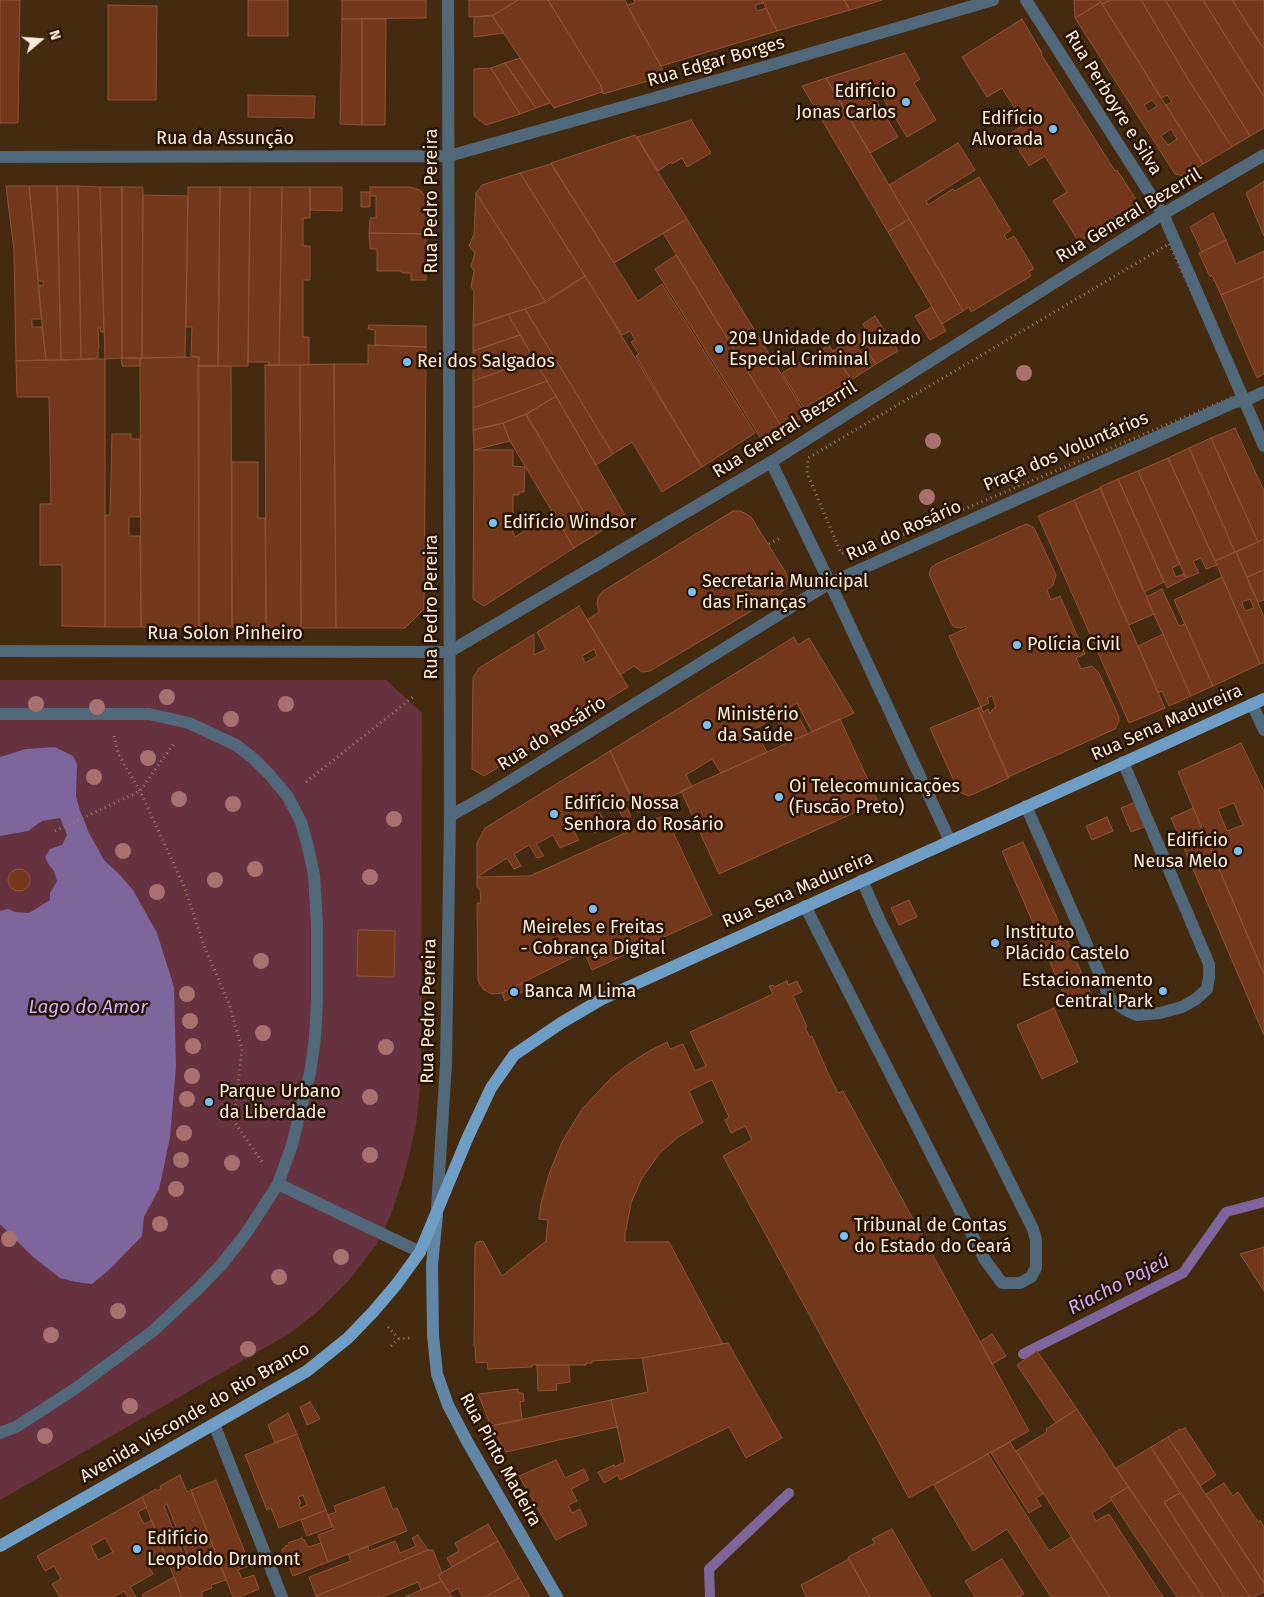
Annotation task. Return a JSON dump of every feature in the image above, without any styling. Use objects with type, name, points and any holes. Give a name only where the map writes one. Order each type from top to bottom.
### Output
[{"type":"main road","name":"Rua Sena Madureira","points":[[437,1213],[467,1139],[491,1088],[514,1055],[561,1023],[602,999],[1264,698]]},
{"type":"main road","name":"Avenida Visconde do Rio Branco","points":[[0,1546],[307,1370],[348,1338],[390,1292],[420,1252],[437,1213]]},
{"type":"main road","name":"Rua Pinto Madeira","points":[[437,1213],[432,1264],[433,1335],[437,1374],[448,1405],[468,1443],[557,1597]]},
{"type":"street","name":"Rua Pedro Pereira","points":[[437,1213],[446,1064],[450,816],[448,0]]},
{"type":"street","name":"Rua Edgar Borges","points":[[449,156],[993,0]]},
{"type":"street","name":"Rua Perboyre e Silva","points":[[1026,0],[1163,214],[1264,446]]},
{"type":"street","name":"Rua General Bezerril","points":[[449,652],[771,462],[1163,214],[1264,155]]},
{"type":"street","name":"Rua da Assunção","points":[[0,157],[449,156]]},
{"type":"street","name":"Rua do Rosário","points":[[450,816],[489,794],[830,583],[1235,402],[1244,401],[1264,392]]},
{"type":"street","points":[[771,462],[830,583],[950,841]]},
{"type":"street","name":"Rua Solon Pinheiro","points":[[0,651],[449,652]]},
{"type":"street","points":[[1252,704],[1264,730]]},
{"type":"street","points":[[0,714],[149,714],[189,722],[236,745],[270,775],[288,797],[301,822],[314,875],[317,924],[317,1001],[315,1038],[310,1073],[292,1145],[278,1184],[222,1264],[152,1331],[76,1388],[16,1427],[0,1433]]},
{"type":"street","points":[[1026,806],[1111,1000],[1137,1015],[1160,1013],[1182,1007],[1196,999],[1207,989],[1209,964],[1123,762]]},
{"type":"street","points":[[805,906],[985,1260],[1002,1283],[1020,1283],[1031,1276],[1036,1268],[1036,1240],[879,919],[862,880]]},
{"type":"street","points":[[278,1184],[420,1252]]},
{"type":"street","points":[[214,1424],[282,1597]]},
{"type":"path","name":"Praça dos Voluntários","points":[[1169,244],[1240,394],[854,555],[841,553],[807,473],[808,458],[1169,244]]},
{"type":"path","points":[[768,544],[782,538]]},
{"type":"path","points":[[288,797],[413,697]]},
{"type":"path","points":[[110,714],[118,754],[140,791],[184,886],[203,943],[229,1004],[240,1040],[242,1049],[234,1122],[278,1184]]},
{"type":"path","points":[[55,832],[140,791],[189,722]]},
{"type":"path","points":[[388,1327],[399,1339]]},
{"type":"path","points":[[390,1346],[399,1339],[416,1337]]},
{"type":"shaded area","name":"Parque Urbano da Liberdade","points":[[0,680],[386,680],[422,713],[421,1078],[416,1125],[404,1176],[390,1217],[376,1245],[349,1280],[316,1313],[289,1334],[0,1500]]},
{"type":"water","name":"Lago do Amor","points":[[55,747],[73,756],[77,764],[76,796],[89,833],[104,860],[133,890],[157,933],[174,987],[176,1067],[170,1137],[159,1189],[144,1217],[142,1236],[110,1269],[92,1284],[60,1278],[32,1256],[0,1224],[0,911],[8,909],[15,912],[29,913],[50,900],[50,893],[57,881],[54,871],[45,857],[50,849],[62,845],[67,835],[60,818],[42,821],[28,831],[0,836],[0,757],[26,749]]},
{"type":"building","points":[[0,0],[20,0],[18,123],[0,123]]},
{"type":"building","points":[[248,0],[288,0],[288,36],[248,36]]},
{"type":"building","points":[[342,0],[426,0],[426,18],[342,19]]},
{"type":"building","points":[[469,0],[518,0],[492,16],[469,17]]},
{"type":"building","points":[[518,0],[548,0],[601,86],[602,92],[554,108],[492,16]]},
{"type":"building","points":[[548,0],[625,0],[665,76],[603,94],[601,86]]},
{"type":"building","points":[[634,0],[762,0],[763,3],[755,5],[757,11],[766,8],[777,31],[661,66],[627,5],[635,3]]},
{"type":"building","points":[[762,0],[844,0],[850,10],[777,31]]},
{"type":"building","points":[[844,0],[882,0],[850,10]]},
{"type":"building","points":[[1074,0],[1111,0],[1102,4],[1101,2],[1075,18]]},
{"type":"building","points":[[1111,0],[1141,0],[1188,79],[1232,147],[1203,164],[1166,105],[1172,102],[1167,95],[1161,98],[1102,4]]},
{"type":"building","points":[[1141,0],[1165,0],[1250,136],[1232,147],[1188,79]]},
{"type":"building","points":[[1165,0],[1203,0],[1264,97],[1264,128],[1250,136]]},
{"type":"building","points":[[1203,0],[1232,0],[1259,41],[1264,49],[1264,97]]},
{"type":"building","points":[[1232,0],[1264,0],[1264,49],[1257,39]]},
{"type":"building","points":[[1101,2],[1203,164],[1184,176],[1175,174],[1075,18]],"holes":[[[1152,100],[1157,106],[1148,112],[1144,105]],[[1171,129],[1177,139],[1168,145],[1161,136]]]},
{"type":"building","points":[[108,5],[157,6],[156,100],[108,100]]},
{"type":"building","points":[[492,15],[504,33],[474,37],[474,17]]},
{"type":"building","points":[[342,19],[362,19],[362,125],[340,124]]},
{"type":"building","points":[[362,19],[386,19],[385,125],[362,125]]},
{"type":"building","name":"Edifício Alvorada","points":[[1022,19],[1041,54],[1115,171],[1117,170],[1139,204],[1079,242],[1053,201],[1067,192],[1045,156],[1029,166],[1009,134],[1025,124],[1002,88],[987,97],[962,57]]},
{"type":"building","name":"Edifício Jonas Carlos","points":[[905,53],[920,79],[914,83],[936,120],[907,137],[881,95],[875,98],[898,137],[870,153],[826,78]]},
{"type":"building","points":[[520,58],[550,103],[536,108],[505,63]]},
{"type":"building","points":[[505,63],[536,108],[520,114],[491,68]]},
{"type":"building","points":[[491,68],[520,114],[486,125],[474,116],[474,69]]},
{"type":"building","points":[[826,78],[909,219],[888,232],[802,86]]},
{"type":"building","points":[[248,95],[315,96],[314,118],[248,117]]},
{"type":"building","points":[[691,120],[711,153],[687,167],[682,158],[672,164],[671,162],[658,171],[637,137]]},
{"type":"building","points":[[635,135],[687,219],[614,263],[551,163]]},
{"type":"building","points":[[958,143],[975,170],[926,201],[928,205],[953,189],[955,191],[979,177],[1011,230],[1004,235],[1007,240],[1014,236],[1034,269],[1028,272],[1031,276],[971,312],[969,307],[963,311],[889,185]]},
{"type":"building","points":[[551,164],[638,301],[662,284],[755,433],[702,467],[636,356],[639,354],[631,342],[635,340],[630,331],[622,335],[520,173]]},
{"type":"building","points":[[520,173],[585,276],[545,301],[476,193],[482,185]]},
{"type":"building","points":[[1264,181],[1264,236],[1246,193]]},
{"type":"building","points":[[6,186],[29,186],[42,319],[32,319],[32,327],[42,327],[46,360],[16,361],[14,250]]},
{"type":"building","points":[[29,186],[57,186],[61,360],[46,360],[38,286],[44,285],[43,281],[38,281]]},
{"type":"building","points":[[57,186],[78,186],[81,359],[61,360]]},
{"type":"building","points":[[78,186],[100,187],[104,332],[101,332],[100,328],[98,328],[98,358],[81,359]]},
{"type":"building","points":[[100,187],[122,187],[122,358],[105,359]]},
{"type":"building","points":[[122,187],[143,187],[142,358],[122,358]]},
{"type":"building","points":[[188,187],[220,187],[218,366],[198,366],[199,357],[191,356],[192,327],[186,327]]},
{"type":"building","points":[[220,187],[250,187],[248,366],[218,366]]},
{"type":"building","points":[[250,187],[282,187],[279,365],[268,365],[269,362],[248,362]]},
{"type":"building","points":[[282,187],[310,187],[310,218],[303,218],[303,246],[310,246],[310,280],[303,280],[303,337],[309,337],[309,365],[279,365]]},
{"type":"building","points":[[310,187],[342,187],[342,211],[310,210]]},
{"type":"building","points":[[370,187],[410,187],[420,190],[427,198],[426,234],[369,233],[370,218],[376,218],[376,196],[370,196]]},
{"type":"building","points":[[361,192],[370,192],[370,207],[361,207]]},
{"type":"building","points":[[476,193],[545,301],[473,326],[474,291],[471,287],[474,271],[471,266],[475,253],[469,246],[474,234]]},
{"type":"building","points":[[143,195],[188,196],[185,357],[142,358]]},
{"type":"building","points":[[1213,213],[1226,240],[1202,252],[1190,227]]},
{"type":"building","points":[[687,219],[806,415],[783,429],[663,233]]},
{"type":"building","points":[[909,219],[963,311],[942,324],[888,232]]},
{"type":"building","points":[[369,233],[426,234],[426,280],[411,280],[411,273],[402,273],[402,271],[377,271],[377,249],[370,249]]},
{"type":"building","points":[[1226,240],[1236,264],[1264,251],[1264,277],[1221,295],[1199,253]]},
{"type":"building","name":"20ª Unidade do Juizado Especial Criminal","points":[[676,255],[783,429],[763,442],[655,269]]},
{"type":"building","points":[[585,276],[702,467],[662,492],[632,442],[613,454],[525,309],[546,302]]},
{"type":"building","points":[[1264,277],[1264,374],[1257,378],[1221,295]]},
{"type":"building","points":[[932,307],[946,331],[930,340],[915,316]]},
{"type":"building","points":[[525,309],[613,454],[596,465],[508,314]]},
{"type":"building","points":[[508,314],[520,335],[473,351],[473,326]]},
{"type":"building","points":[[875,316],[898,351],[876,364],[857,336],[866,330],[863,324]]},
{"type":"building","points":[[369,325],[426,326],[426,347],[375,345],[375,330],[368,329]]},
{"type":"building","points":[[520,335],[534,359],[473,381],[473,351]]},
{"type":"building","points":[[857,336],[876,364],[851,380],[833,351]]},
{"type":"building","points":[[368,345],[426,347],[424,609],[405,628],[336,628],[334,364],[368,364]]},
{"type":"building","points":[[829,345],[851,380],[804,408],[782,373]]},
{"type":"building","points":[[199,357],[199,627],[141,627],[140,358]]},
{"type":"building","points":[[121,358],[140,358],[140,366],[122,366]]},
{"type":"building","points":[[105,359],[105,627],[62,626],[62,565],[40,565],[40,504],[51,504],[49,397],[17,397],[16,361]]},
{"type":"building","points":[[534,359],[547,381],[473,408],[473,381]]},
{"type":"building","points":[[334,364],[336,628],[301,628],[300,365]]},
{"type":"building","points":[[265,365],[300,365],[301,628],[266,627]]},
{"type":"building","points":[[198,366],[231,366],[232,627],[199,627]]},
{"type":"building","points":[[547,381],[556,396],[526,414],[501,424],[473,430],[473,408]]},
{"type":"building","points":[[556,396],[625,515],[597,534],[526,415]]},
{"type":"building","points":[[526,414],[597,534],[574,548],[510,441],[503,423]]},
{"type":"building","points":[[503,423],[510,441],[474,450],[473,430]]},
{"type":"building","points":[[1235,428],[1264,491],[1264,539],[1258,542],[1211,438]]},
{"type":"building","points":[[112,434],[131,434],[131,439],[140,439],[140,517],[129,517],[129,536],[140,536],[141,627],[105,627],[105,515],[110,515]]},
{"type":"building","points":[[1211,438],[1258,542],[1235,552],[1189,448]]},
{"type":"building","points":[[1189,448],[1235,552],[1215,561],[1168,458]]},
{"type":"building","name":"Edifício Windsor","points":[[474,450],[513,450],[513,466],[525,467],[524,492],[519,492],[519,495],[513,495],[513,532],[515,537],[553,513],[574,548],[484,606],[473,599]]},
{"type":"building","points":[[1168,458],[1217,565],[1206,569],[1201,558],[1193,561],[1199,573],[1186,578],[1138,471]]},
{"type":"building","points":[[232,462],[258,462],[258,518],[265,518],[266,627],[232,627]]},
{"type":"building","points":[[1138,471],[1180,564],[1172,568],[1176,577],[1184,574],[1186,578],[1167,588],[1118,479]]},
{"type":"building","points":[[1118,479],[1164,582],[1144,592],[1100,487]]},
{"type":"building","points":[[1100,488],[1154,614],[1129,625],[1074,500]]},
{"type":"building","points":[[1074,500],[1165,708],[1129,723],[1038,516]]},
{"type":"building","name":"Secretaria Municipal das Finanças","points":[[733,511],[741,511],[751,517],[786,573],[788,578],[786,587],[780,594],[650,671],[642,672],[634,666],[620,675],[587,620],[599,612],[598,597],[603,591]]},
{"type":"building","name":"Polícia Civil","points":[[1026,524],[1033,527],[1056,575],[1053,585],[1047,590],[1051,600],[1060,596],[1085,654],[1076,658],[1081,669],[1092,666],[1099,673],[1119,717],[1115,729],[1008,777],[978,708],[981,707],[949,636],[967,628],[965,626],[961,628],[954,627],[951,623],[929,574],[931,568],[936,564]],"holes":[[[992,696],[996,707],[990,714],[988,709],[983,712],[981,707],[989,703],[987,698]]]},
{"type":"building","points":[[1264,539],[1264,570],[1247,577],[1236,552]]},
{"type":"building","points":[[1236,552],[1264,617],[1264,663],[1260,664],[1215,561]],"holes":[[[1250,599],[1254,608],[1245,611],[1242,602]]]},
{"type":"building","points":[[1264,570],[1264,600],[1258,602],[1247,577]]},
{"type":"building","points":[[1222,577],[1260,664],[1213,686],[1174,600]]},
{"type":"building","points":[[1162,589],[1179,626],[1185,624],[1213,686],[1191,696],[1146,597]]},
{"type":"building","points":[[579,606],[628,687],[484,776],[472,769],[473,678],[479,668],[534,634],[534,655],[546,649],[537,632]],"holes":[[[594,649],[597,656],[585,663],[582,656]]]},
{"type":"building","points":[[1163,634],[1191,696],[1169,706],[1162,691],[1158,693],[1138,646]]},
{"type":"building","name":"Ministério da Saúde","points":[[794,637],[798,645],[809,638],[854,713],[812,732],[797,703],[754,730],[767,752],[721,773],[712,759],[686,775],[692,787],[638,812],[610,751]]},
{"type":"building","points":[[978,708],[1009,778],[969,796],[959,792],[930,728]]},
{"type":"building","points":[[795,711],[808,734],[789,742],[777,721]]},
{"type":"building","name":"Oi Telecomunicações (Fuscão Preto)","points":[[840,719],[878,802],[719,874],[681,791]]},
{"type":"building","name":"Edifício Neusa Melo","points":[[1241,743],[1264,791],[1264,974],[1178,772]],"holes":[[[1234,803],[1243,825],[1227,831],[1218,809]]]},
{"type":"building","name":"Edifício Nossa Senhora do Rosário","points":[[610,751],[632,798],[624,802],[631,816],[624,819],[614,803],[599,812],[608,827],[595,833],[588,820],[572,828],[579,840],[560,848],[553,835],[536,844],[544,856],[537,858],[529,845],[514,854],[521,866],[514,869],[507,858],[477,877],[477,843],[485,828]]},
{"type":"building","points":[[1138,801],[1149,825],[1131,832],[1121,808]]},
{"type":"building","points":[[1193,808],[1264,974],[1264,1035],[1171,818]]},
{"type":"building","name":"Meireles e Freitas - Cobrança Digital","points":[[665,815],[712,915],[592,970],[584,952],[502,993],[492,994],[484,990],[478,979],[477,903],[481,903],[480,890],[477,887],[477,877],[530,876]]},
{"type":"building","points":[[1107,817],[1113,831],[1092,840],[1086,826]]},
{"type":"building","points":[[1023,842],[1092,996],[1069,1007],[1002,851]]},
{"type":"building","points":[[19,869],[27,872],[30,880],[27,888],[19,891],[11,888],[8,880],[11,872]]},
{"type":"building","points":[[909,900],[917,917],[899,925],[891,908]]},
{"type":"building","points":[[358,930],[395,931],[394,977],[357,976]]},
{"type":"building","name":"Tribunal de Contas do Estado do Ceará","points":[[787,981],[788,985],[797,981],[802,992],[793,996],[807,1027],[805,1028],[810,1037],[812,1036],[838,1093],[843,1091],[1029,1431],[909,1498],[723,1156],[752,1140],[745,1126],[731,1133],[725,1120],[729,1117],[712,1080],[689,1091],[703,1122],[678,1137],[659,1154],[642,1178],[631,1203],[625,1230],[625,1242],[669,1242],[723,1344],[642,1358],[592,1361],[592,1363],[586,1363],[586,1365],[532,1365],[532,1367],[488,1369],[487,1362],[476,1363],[474,1346],[475,1246],[477,1242],[483,1241],[502,1276],[546,1241],[548,1220],[539,1219],[541,1203],[549,1174],[562,1142],[582,1109],[611,1078],[626,1066],[667,1042],[670,1049],[683,1044],[695,1071],[706,1066],[690,1032],[773,994],[769,986],[773,985],[774,987]]},
{"type":"building","name":"Banca M Lima","points":[[523,983],[526,990],[505,1001],[502,993]]},
{"type":"building","points":[[1054,1008],[1078,1062],[1042,1079],[1017,1025]]},
{"type":"building","points":[[1264,1247],[1264,1291],[1240,1254]]},
{"type":"building","points":[[992,1334],[1006,1356],[992,1364],[980,1342]]},
{"type":"building","points":[[728,1343],[782,1438],[746,1458],[729,1427],[620,1480],[618,1475],[604,1483],[598,1472],[625,1462],[611,1400],[648,1392],[642,1358]]},
{"type":"building","points":[[1037,1351],[1077,1409],[1056,1423],[1017,1365]]},
{"type":"building","points":[[537,1365],[569,1365],[570,1382],[556,1384],[557,1390],[538,1391]]},
{"type":"building","points":[[518,1389],[518,1393],[523,1393],[524,1401],[520,1402],[522,1420],[491,1426],[478,1394]]},
{"type":"building","points":[[611,1400],[617,1427],[506,1452],[491,1426]]},
{"type":"building","points":[[310,1402],[320,1419],[307,1425],[300,1407]]},
{"type":"building","points":[[1077,1409],[1128,1487],[1110,1498],[1112,1500],[1092,1513],[1096,1521],[1109,1514],[1163,1597],[1110,1597],[1016,1451],[1047,1432],[1046,1429]]},
{"type":"building","points":[[288,1413],[297,1434],[275,1443],[268,1425]]},
{"type":"building","points":[[1185,1428],[1216,1475],[1200,1486],[1168,1437]]},
{"type":"building","points":[[297,1434],[326,1510],[279,1528],[271,1508],[267,1510],[245,1455]],"holes":[[[303,1495],[307,1505],[300,1508],[299,1504],[301,1503],[298,1497]]]},
{"type":"building","points":[[1168,1437],[1264,1583],[1264,1592],[1250,1597],[1151,1447]]},
{"type":"building","points":[[1010,1442],[1043,1494],[1036,1498],[1041,1506],[1029,1513],[991,1453]]},
{"type":"building","points":[[1151,1447],[1180,1493],[1164,1502],[1225,1597],[1203,1597],[1116,1468]]},
{"type":"building","points":[[988,1454],[1049,1551],[1071,1537],[1110,1597],[1051,1597],[1007,1529],[973,1551],[934,1485]]},
{"type":"building","points":[[556,1460],[565,1478],[584,1469],[589,1480],[571,1489],[577,1501],[568,1505],[572,1513],[580,1509],[587,1525],[556,1540],[519,1476]]},
{"type":"building","points":[[180,1475],[187,1492],[191,1490],[226,1580],[211,1585],[212,1588],[201,1592],[203,1597],[182,1597],[142,1497],[156,1489],[157,1491],[161,1489],[160,1486]],"holes":[[[167,1504],[192,1568],[189,1569],[164,1506]]]},
{"type":"building","points":[[216,1480],[250,1565],[238,1570],[242,1579],[254,1575],[259,1589],[239,1597],[233,1597],[191,1490]]},
{"type":"building","points":[[1224,1483],[1233,1496],[1238,1492],[1258,1522],[1260,1520],[1264,1527],[1264,1583],[1206,1494]]},
{"type":"building","points":[[384,1487],[393,1510],[397,1508],[407,1531],[328,1562],[318,1535],[334,1529],[328,1515],[336,1512],[334,1506]]},
{"type":"building","points":[[1128,1487],[1203,1597],[1177,1597],[1135,1536],[1110,1498]]},
{"type":"building","points":[[1180,1493],[1250,1597],[1225,1597],[1164,1502]]},
{"type":"building","name":"Edifício Leopoldo Drumont","points":[[142,1497],[147,1507],[138,1512],[144,1524],[152,1520],[165,1555],[148,1565],[153,1574],[130,1587],[136,1597],[128,1597],[124,1591],[113,1597],[60,1597],[52,1584],[61,1579],[54,1566],[45,1571],[37,1556]],"holes":[[[105,1538],[113,1552],[98,1560],[91,1546]]]},
{"type":"building","points":[[326,1510],[332,1527],[307,1536],[301,1520]]},
{"type":"building","points":[[488,1524],[498,1541],[452,1567],[447,1558],[459,1551],[455,1543]]},
{"type":"building","points":[[892,1529],[931,1597],[870,1597],[848,1557],[875,1543],[872,1539]]},
{"type":"building","points":[[418,1535],[428,1550],[316,1596],[309,1577],[351,1561],[348,1554],[368,1546],[369,1551],[395,1541],[400,1553],[416,1546],[412,1538]]},
{"type":"building","points":[[302,1538],[308,1547],[321,1543],[328,1562],[293,1576],[282,1549],[289,1545],[288,1543]]},
{"type":"building","points":[[498,1541],[519,1578],[485,1597],[462,1597],[458,1588],[449,1593],[438,1575]]},
{"type":"building","points":[[428,1550],[433,1550],[442,1573],[438,1575],[442,1581],[421,1590],[418,1582],[382,1597],[316,1597],[316,1596]]},
{"type":"building","points":[[849,1559],[870,1597],[806,1597],[801,1585]]},
{"type":"building","points":[[1002,1559],[1024,1594],[1020,1597],[975,1597],[965,1581]]},
{"type":"building","name":"Edifício Leopoldo Drumont","points":[[174,1577],[182,1597],[142,1597],[143,1594]]},
{"type":"building","points":[[519,1578],[530,1597],[485,1597],[489,1595]]},
{"type":"building","points":[[442,1581],[452,1597],[405,1597],[421,1590]]},
{"type":"waterway","name":"Riacho Pajeú","points":[[1023,1354],[1183,1273],[1226,1212],[1264,1202]]},
{"type":"waterway","name":"Riacho Pajeú","points":[[710,1597],[709,1569],[789,1493]]},
{"type":"place","name":"Edifício Jonas Carlos","points":[[906,102]]},
{"type":"place","name":"Edifício Alvorada","points":[[1053,129]]},
{"type":"place","name":"20ª Unidade do Juizado Especial Criminal","points":[[719,349]]},
{"type":"place","name":"Rei dos Salgados","points":[[407,362]]},
{"type":"place","name":"Edifício Windsor","points":[[493,523]]},
{"type":"place","name":"Secretaria Municipal das Finanças","points":[[692,592]]},
{"type":"place","name":"Polícia Civil","points":[[1017,645]]},
{"type":"place","name":"Ministério da Saúde","points":[[707,725]]},
{"type":"place","name":"Oi Telecomunicações (Fuscão Preto)","points":[[779,797]]},
{"type":"place","name":"Edifício Nossa Senhora do Rosário","points":[[554,814]]},
{"type":"place","name":"Edifício Neusa Melo","points":[[1238,851]]},
{"type":"place","name":"Meireles e Freitas - Cobrança Digital","points":[[593,909]]},
{"type":"place","name":"Instituto Plácido Castelo","points":[[995,943]]},
{"type":"place","name":"Estacionamento Central Park","points":[[1163,991]]},
{"type":"place","name":"Banca M Lima","points":[[514,992]]},
{"type":"place","name":"Parque Urbano da Liberdade","points":[[209,1102]]},
{"type":"place","name":"Tribunal de Contas do Estado do Ceará","points":[[844,1236]]},
{"type":"place","name":"Edifício Leopoldo Drumont","points":[[137,1549]]}]
